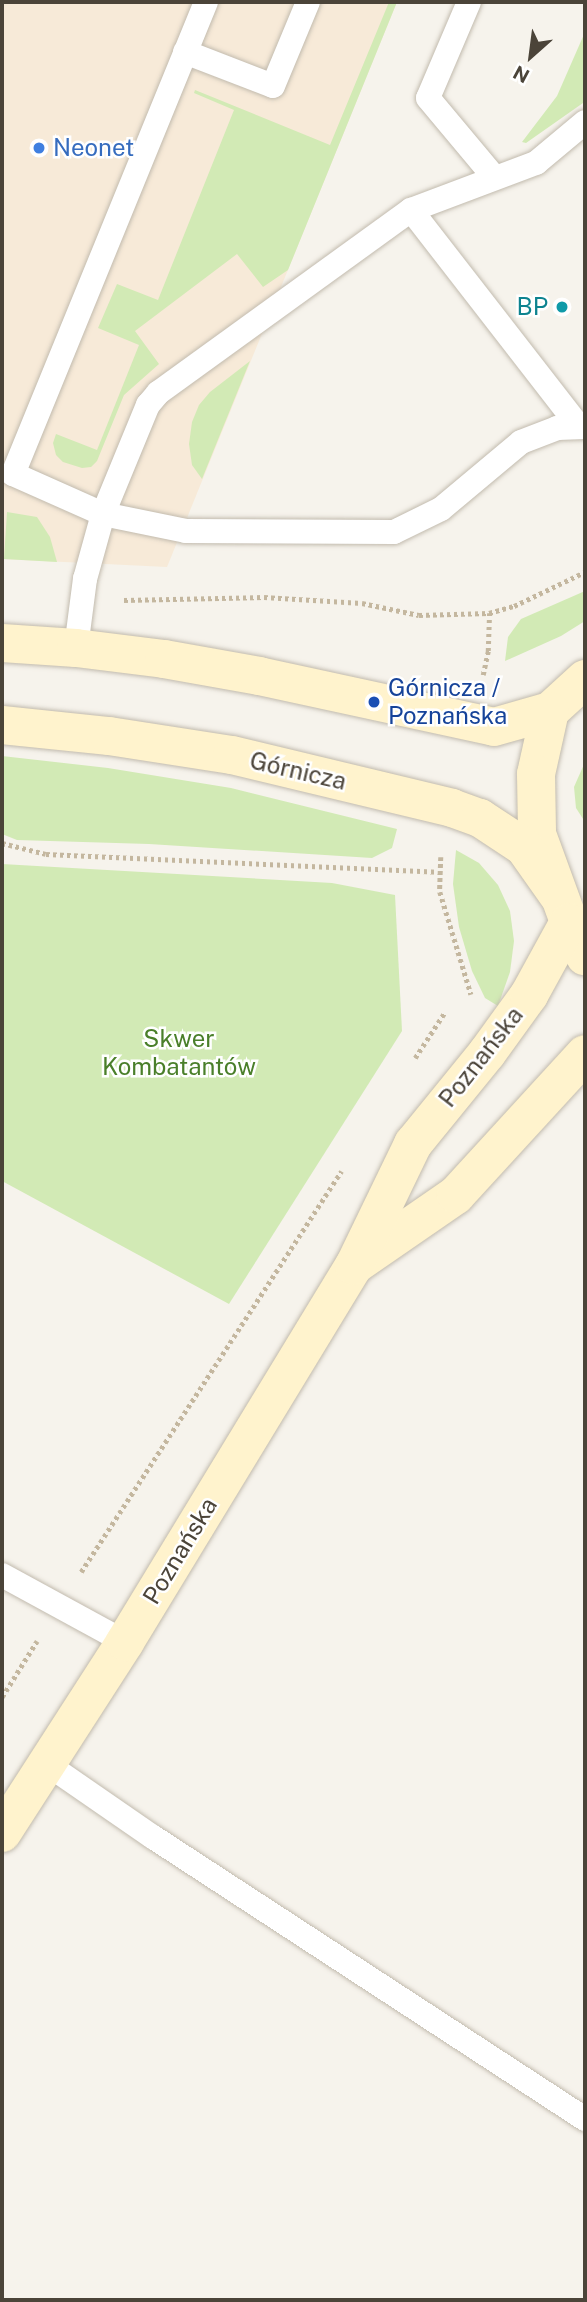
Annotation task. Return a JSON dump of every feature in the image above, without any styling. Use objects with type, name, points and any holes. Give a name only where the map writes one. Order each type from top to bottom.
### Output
[{"type":"street","points":[[2,643],[76,648],[259,676],[494,727],[550,711],[585,679]]},
{"type":"street","points":[[550,711],[536,774],[537,834],[571,924]]},
{"type":"street","name":"Górnicza","points":[[2,725],[109,736],[232,755],[452,808],[480,818],[524,847],[571,924]]},
{"type":"street","name":"Poznańska","points":[[2,1833],[125,1642],[354,1266],[413,1144],[529,995],[571,924]]},
{"type":"street","name":"Poznańska","points":[[354,1266],[456,1195],[585,1054]]},
{"type":"lane","points":[[206,2],[13,474],[103,513],[186,531],[394,532],[441,509],[521,442],[539,432],[582,426]]},
{"type":"lane","points":[[184,52],[274,86],[308,2]]},
{"type":"lane","points":[[469,2],[428,98],[495,178]]},
{"type":"lane","points":[[76,648],[81,598],[103,513],[148,405],[158,393],[411,210],[536,163],[585,122]]},
{"type":"lane","points":[[411,210],[582,426]]},
{"type":"lane","points":[[2,1575],[125,1642]]},
{"type":"lane","points":[[47,1764],[153,1838],[585,2119]]},
{"type":"path","points":[[81,598],[144,601],[264,597],[362,603],[419,615],[489,612],[514,606],[585,572]]},
{"type":"path","points":[[472,724],[488,651],[489,612]]},
{"type":"path","points":[[452,808],[438,872],[440,892],[469,991],[505,1028]]},
{"type":"path","points":[[2,843],[46,854],[438,872]]},
{"type":"path","points":[[407,1070],[445,1012]]},
{"type":"path","points":[[2,1697],[346,1163]]},
{"type":"shaded area","points":[[2,2],[397,2],[167,567],[2,559]]},
{"type":"green space","points":[[389,2],[397,2],[288,270],[263,287],[237,254],[135,331],[159,364],[124,395],[97,461],[91,467],[82,468],[63,462],[56,455],[53,443],[56,434],[97,450],[139,345],[98,328],[117,284],[158,300],[234,110],[194,93],[195,90],[330,145]]},
{"type":"green space","points":[[585,32],[583,103],[526,143],[522,142],[557,96]]},
{"type":"green space","points":[[250,361],[202,479],[192,465],[189,444],[192,422],[199,405],[210,392]]},
{"type":"green space","points":[[7,512],[37,517],[50,537],[57,562],[4,559]]},
{"type":"green space","points":[[585,591],[585,621],[561,636],[505,661],[508,637],[521,619]]},
{"type":"green space","points":[[2,756],[108,768],[231,788],[397,829],[392,848],[372,858],[149,844],[17,840],[2,834]]},
{"type":"green space","points":[[585,762],[585,822],[576,808],[574,787]]},
{"type":"green space","points":[[456,850],[479,863],[498,885],[510,911],[514,941],[510,972],[498,1006],[485,998],[472,971],[459,927],[453,884]]},
{"type":"green space","name":"Skwer Kombatantów","points":[[2,864],[332,883],[395,895],[402,1031],[229,1304],[2,1181]]},
{"type":"place","name":"Neonet","points":[[39,148]]},
{"type":"place","name":"BP","points":[[562,307]]},
{"type":"place","name":"Górnicza / Poznańska","points":[[374,702]]}]
